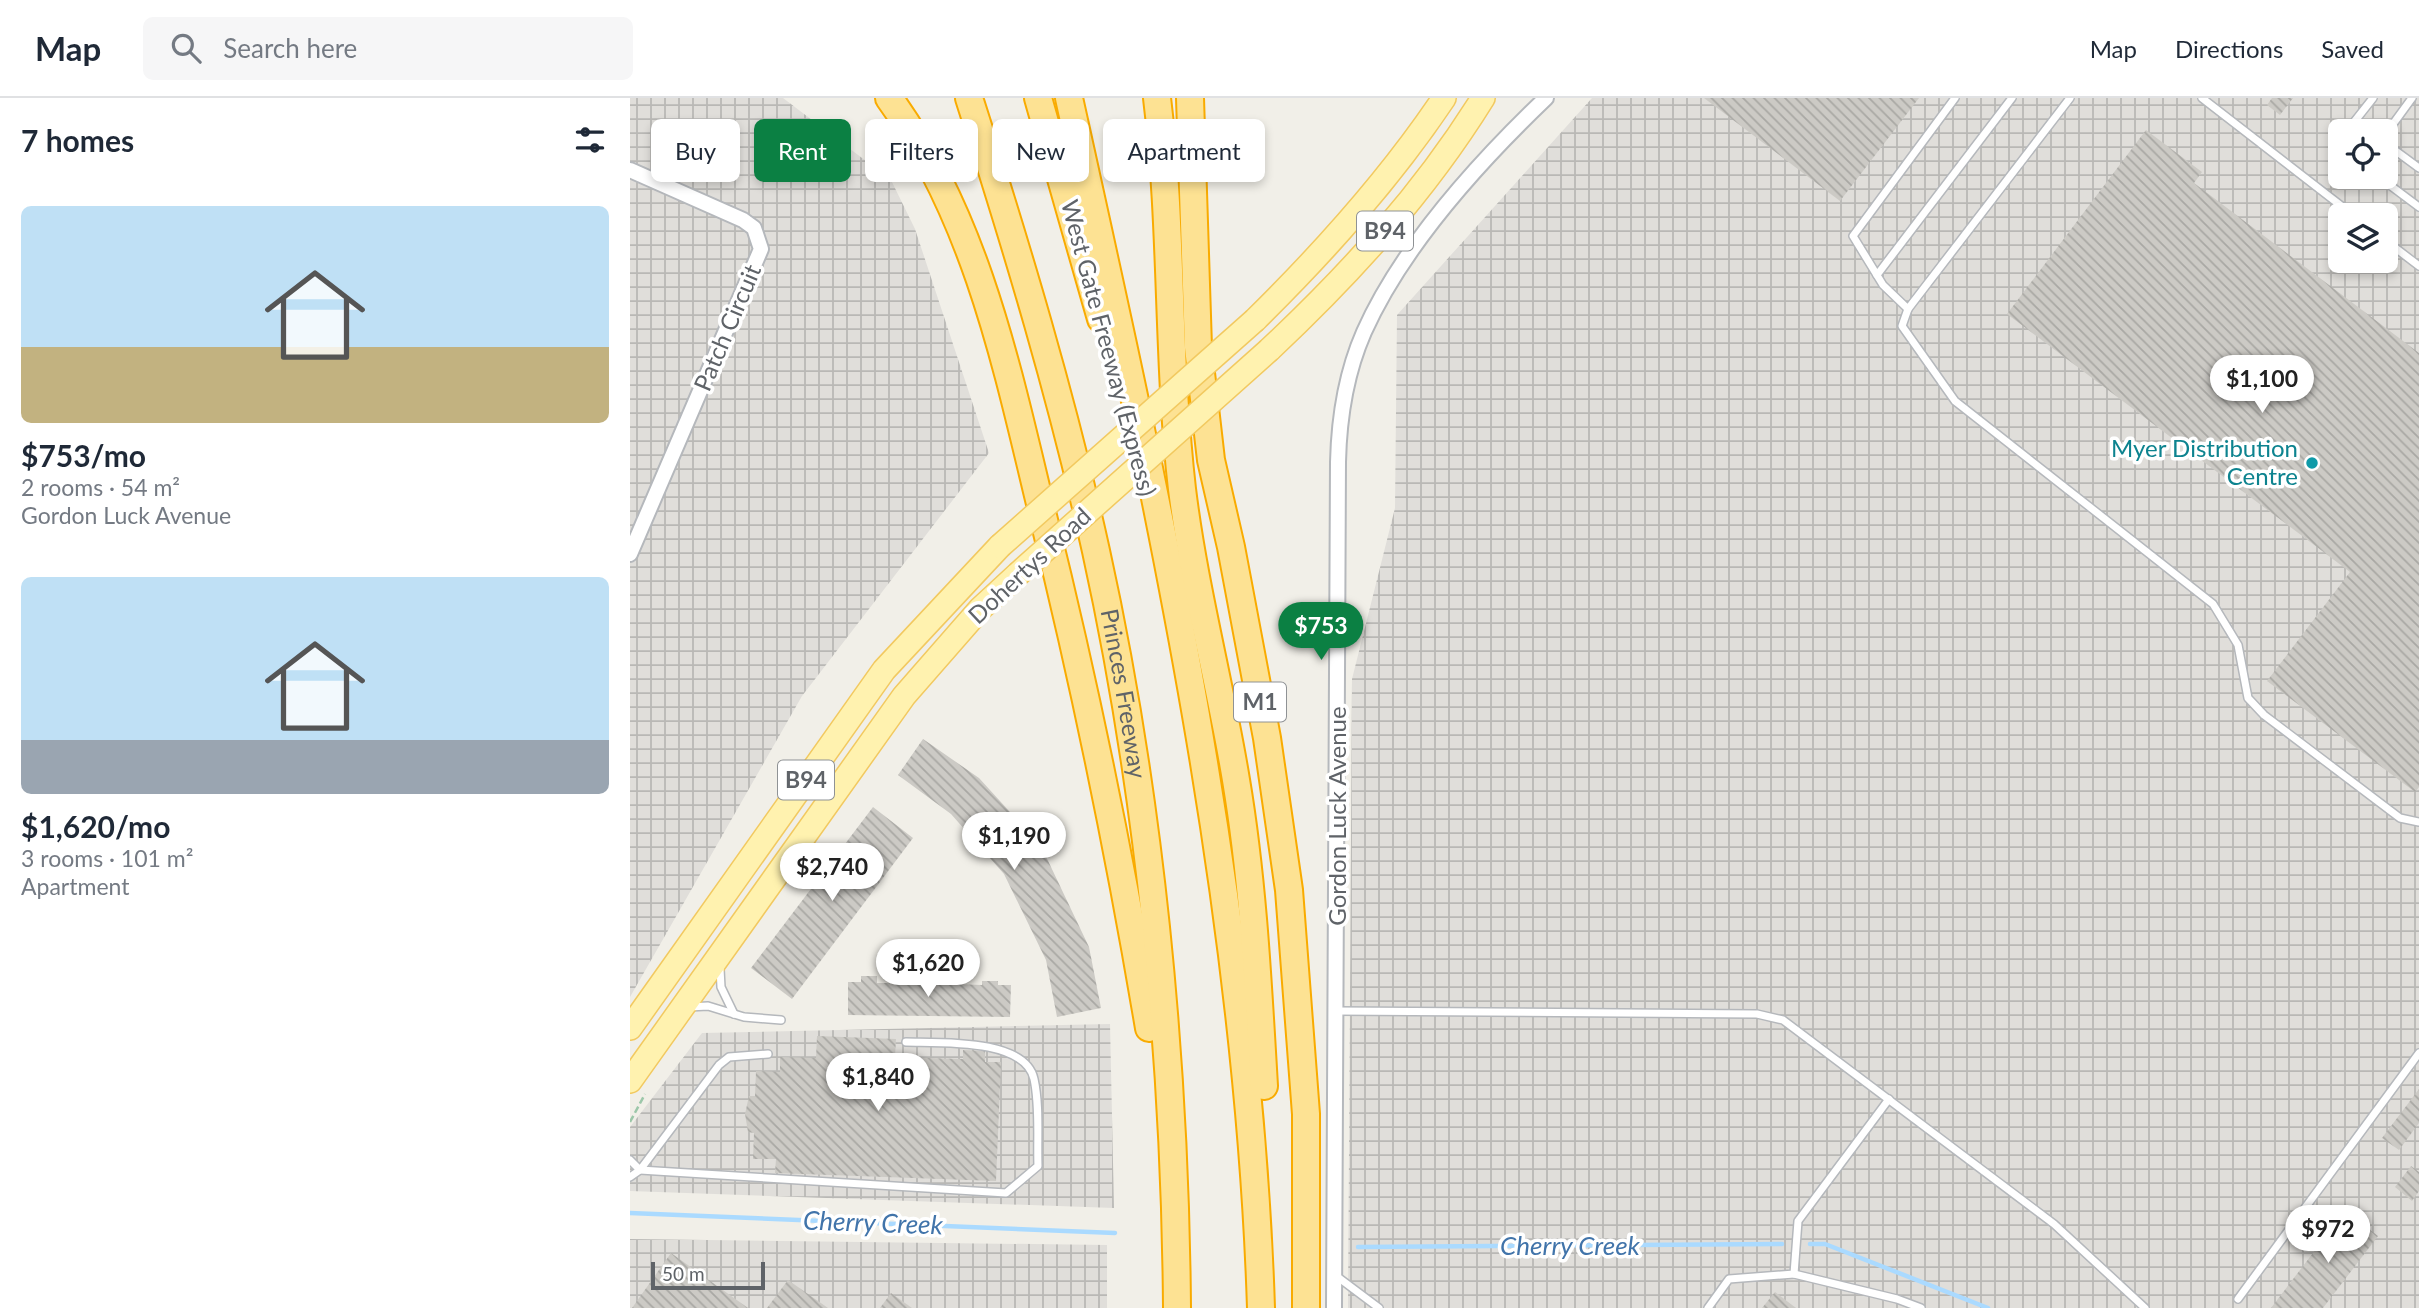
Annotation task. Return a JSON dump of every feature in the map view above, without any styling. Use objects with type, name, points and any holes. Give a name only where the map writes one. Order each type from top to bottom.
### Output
[{"type":"highway","points":[[889,98],[912,129],[962,230],[983,288],[1031,464],[1074,638],[1142,988],[1158,1086],[1176,1249]]},
{"type":"highway","name":"Princes Freeway","points":[[969,98],[1048,354],[1097,554],[1125,701],[1146,838],[1161,989],[1177,1308]]},
{"type":"highway","name":"West Gate Freeway (Express)","points":[[1038,98],[1175,597]]},
{"type":"highway","points":[[1069,98],[1175,597]]},
{"type":"highway","points":[[1157,98],[1164,158],[1171,356],[1182,490],[1237,781],[1249,873],[1269,1169],[1268,1308]]},
{"type":"highway","name":"M1","points":[[1190,98],[1198,346],[1211,460],[1231,547],[1267,738],[1290,903],[1306,1114],[1306,1308]]},
{"type":"highway","name":"M1","points":[[1175,597],[1194,699],[1244,1054],[1258,1213],[1261,1308]]},
{"type":"main road","name":"Dohertys Road","points":[[630,1028],[884,670],[1000,546],[1255,320],[1324,250],[1381,186],[1444,98]]},
{"type":"main road","name":"Dohertys Road","points":[[630,1081],[904,696],[981,609],[1311,310],[1391,224],[1434,170],[1483,98]]},
{"type":"street","name":"Gordon Luck Avenue","points":[[1334,1308],[1340,422],[1350,373],[1371,317],[1409,257],[1458,193],[1546,98]]},
{"type":"street","name":"Patch Circuit","points":[[630,170],[743,220],[754,228],[761,249],[630,554]]},
{"type":"lane","points":[[1908,309],[1877,275],[1853,236],[1955,98]]},
{"type":"lane","points":[[1877,275],[2012,98]]},
{"type":"lane","points":[[2070,98],[1908,309],[1902,326],[1955,401],[2213,604],[2238,645],[2248,698],[2256,706],[2399,818],[2419,822]]},
{"type":"lane","points":[[2202,98],[2338,203]]},
{"type":"lane","points":[[2356,119],[2373,98]]},
{"type":"lane","points":[[2397,119],[2413,98]]},
{"type":"lane","points":[[2398,152],[2416,165],[2419,155]]},
{"type":"lane","points":[[2395,189],[2419,207]]},
{"type":"lane","points":[[2398,250],[2419,267]]},
{"type":"lane","points":[[723,952],[719,974],[721,987],[734,1014]]},
{"type":"lane","points":[[679,1009],[708,1006],[734,1014],[781,1020]]},
{"type":"lane","points":[[1337,1011],[1772,1016],[1794,1027],[2054,1224],[2145,1308]]},
{"type":"lane","points":[[630,1160],[640,1170],[1006,1193],[1038,1166],[1034,1076],[1012,1052],[979,1045],[906,1042]]},
{"type":"lane","points":[[2238,1299],[2419,1053]]},
{"type":"lane","points":[[630,1177],[640,1170],[719,1065],[729,1057],[768,1054]]},
{"type":"lane","points":[[1794,1275],[1798,1221],[1889,1099]]},
{"type":"lane","points":[[1334,1275],[1379,1308]]},
{"type":"lane","points":[[1708,1308],[1729,1279],[1794,1275],[1897,1299],[1921,1308]]},
{"type":"shaded area","points":[[630,98],[783,98],[811,119],[754,119],[754,182],[851,182],[851,150],[865,160],[865,182],[892,182],[915,229],[989,453],[802,696],[630,997]]},
{"type":"shaded area","points":[[1592,98],[2419,98],[2419,1308],[1348,1308],[1352,679],[1395,508],[1397,315]]},
{"type":"shaded area","points":[[1110,1024],[1114,1208],[630,1191],[630,1127],[702,1033]]},
{"type":"shaded area","points":[[630,1239],[1107,1245],[1107,1308],[630,1308]]},
{"type":"building","points":[[1704,98],[1919,98],[1840,201]]},
{"type":"building","points":[[2272,98],[2293,98],[2280,115],[2267,105]]},
{"type":"building","name":"Myer Distribution Centre","points":[[2146,130],[2202,172],[2194,183],[2419,353],[2419,787],[2415,792],[2267,681],[2350,572],[2007,314]]},
{"type":"building","points":[[923,739],[979,778],[1041,846],[1089,947],[1101,1008],[1057,1017],[1046,960],[1004,874],[951,814],[898,775]]},
{"type":"building","points":[[873,807],[913,838],[792,999],[751,968]]},
{"type":"building","points":[[861,976],[877,976],[877,983],[901,983],[901,977],[916,978],[916,983],[942,984],[942,979],[956,979],[956,984],[982,985],[982,981],[998,981],[998,985],[1011,985],[1010,1017],[848,1015],[848,982],[861,982]]},
{"type":"building","points":[[817,1036],[896,1039],[895,1057],[963,1059],[963,1050],[985,1051],[985,1062],[1001,1062],[996,1181],[775,1173],[776,1159],[753,1159],[754,1133],[748,1132],[745,1114],[749,1096],[755,1096],[756,1071],[780,1072],[780,1057],[816,1058]]},
{"type":"building","points":[[2419,1089],[2419,1123],[2399,1150],[2382,1138]]},
{"type":"building","points":[[2411,1166],[2419,1172],[2419,1191],[2412,1201],[2395,1187]]},
{"type":"building","points":[[2345,1211],[2378,1236],[2323,1308],[2271,1308]]},
{"type":"building","points":[[671,1253],[748,1308],[632,1308]]},
{"type":"building","points":[[788,1280],[828,1308],[767,1308]]},
{"type":"building","points":[[1775,1292],[1796,1308],[1762,1308]]},
{"type":"building","points":[[891,1293],[912,1308],[880,1308]]},
{"type":"waterway","name":"Cherry Creek","points":[[630,1213],[1115,1233]]},
{"type":"waterway","name":"Cherry Creek","points":[[1358,1247],[1782,1244]]},
{"type":"waterway","name":"Cherry Creek","points":[[1810,1244],[1825,1244],[1988,1308]]},
{"type":"place","name":"Myer Distribution Centre","points":[[2312,463]]}]
